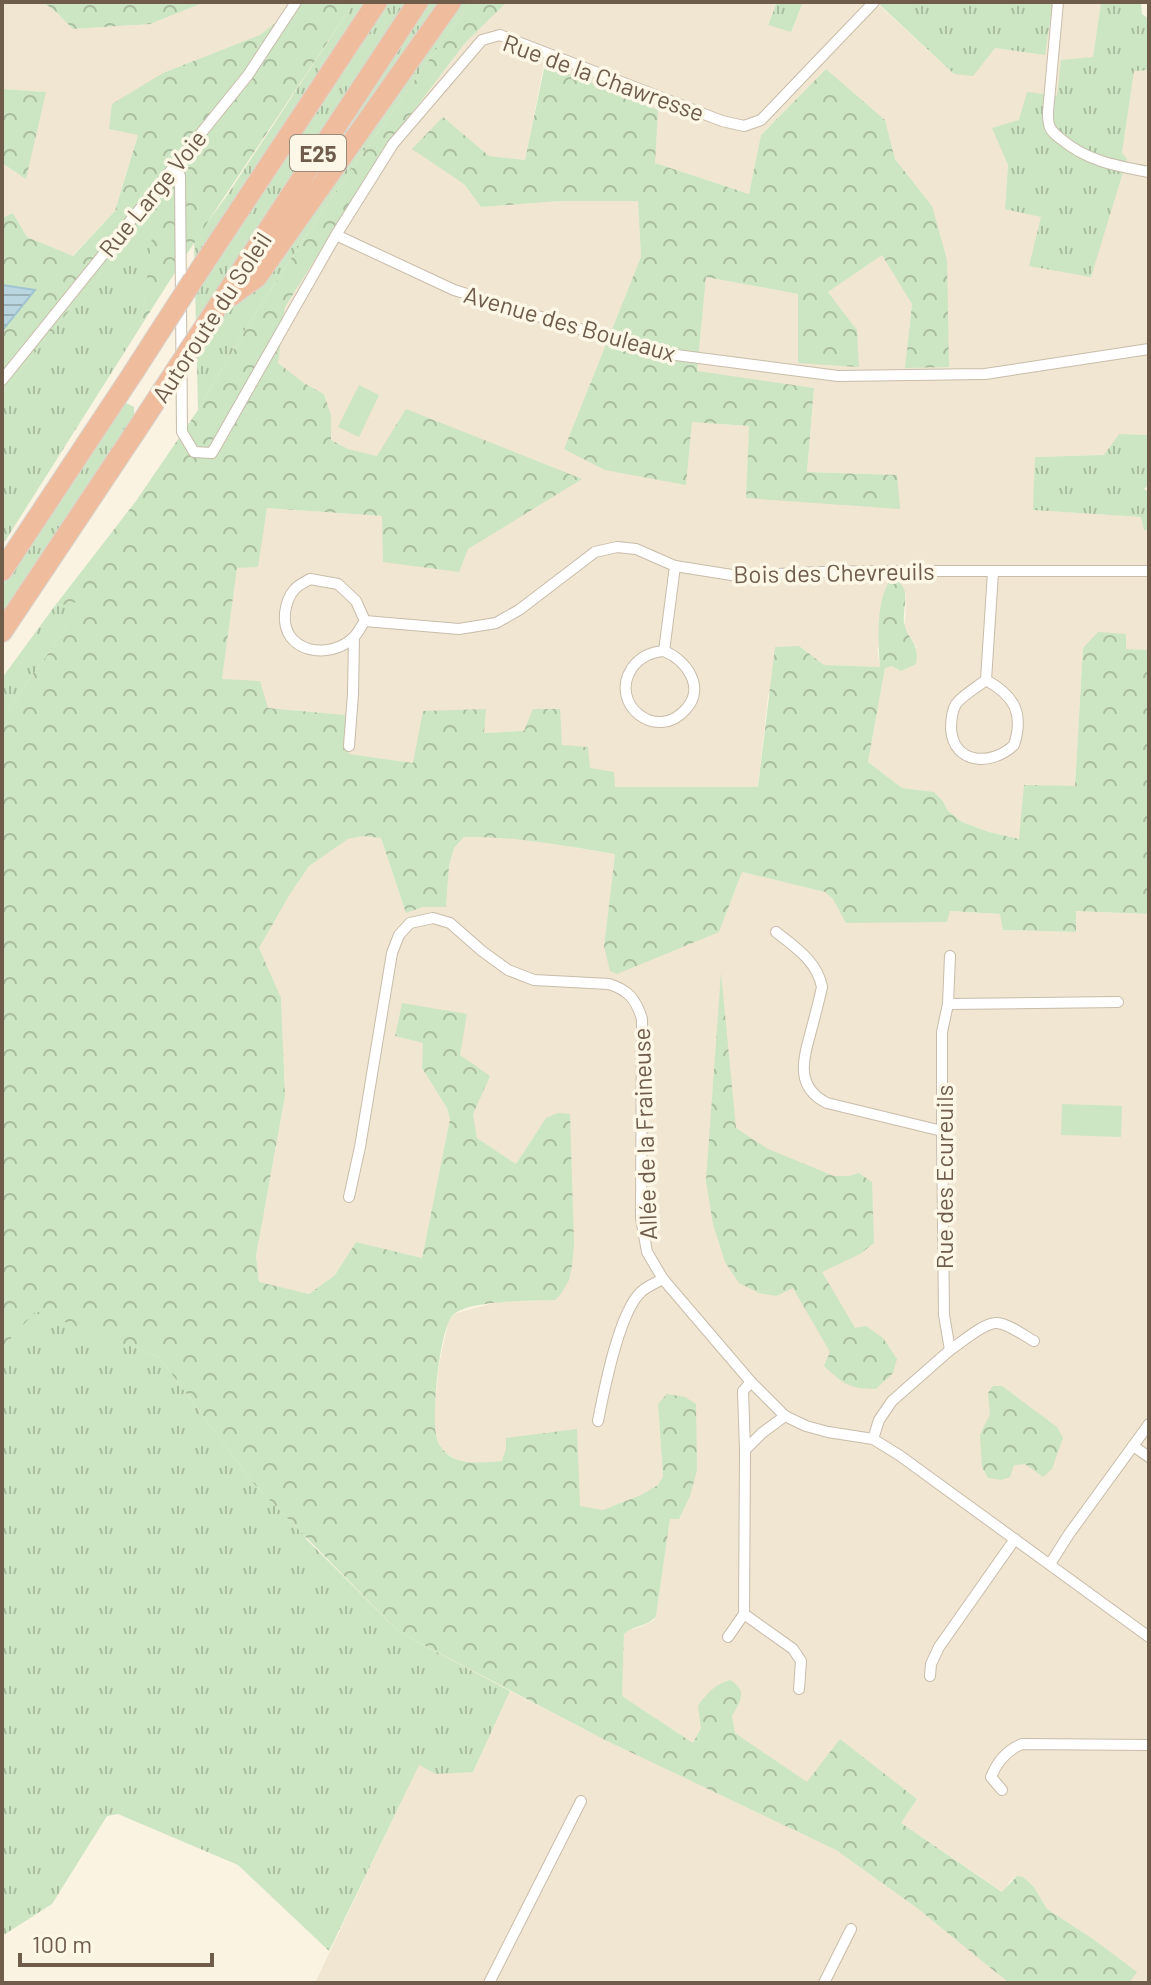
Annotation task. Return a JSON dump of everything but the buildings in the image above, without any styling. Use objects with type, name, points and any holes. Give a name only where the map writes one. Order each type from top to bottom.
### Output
[{"type":"highway","name":"Autoroute du Soleil","points":[[2,571],[377,2]]},
{"type":"highway","name":"Autoroute du Soleil","points":[[2,632],[418,2]]},
{"type":"highway","points":[[219,305],[257,277],[451,2]]},
{"type":"street","name":"Rue Large Voie","points":[[2,380],[248,75],[296,2]]},
{"type":"street","name":"Rue de la Chawresse","points":[[175,165],[180,176],[182,432],[194,452],[212,453],[336,235],[393,144],[482,40],[500,35],[722,121],[744,126],[761,120],[874,2]]},
{"type":"street","points":[[1058,2],[1048,124],[1064,142],[1086,156],[1102,163],[1149,172]]},
{"type":"street","name":"Avenue des Bouleaux","points":[[336,235],[454,290],[653,352],[838,376],[985,374],[1149,349]]},
{"type":"street","name":"Bois des Chevreuils","points":[[365,621],[459,629],[496,623],[519,610],[595,552],[617,547],[636,549],[675,566],[738,576],[819,572],[1149,571]]},
{"type":"street","points":[[664,651],[675,566]]},
{"type":"street","points":[[986,680],[993,572]]},
{"type":"street","points":[[310,579],[338,584],[356,601],[365,621],[354,637],[338,648],[312,651],[293,641],[284,625],[286,605],[295,589],[310,579]]},
{"type":"street","points":[[349,746],[354,637]]},
{"type":"street","points":[[664,651],[688,666],[694,681],[688,708],[674,719],[661,723],[637,714],[628,702],[625,691],[626,680],[634,666],[645,656],[664,651]]},
{"type":"street","points":[[986,680],[1009,699],[1019,721],[1014,745],[995,758],[983,760],[965,754],[956,746],[951,721],[955,706],[986,680]]},
{"type":"street","name":"Allée de la Fraineuse","points":[[349,1197],[392,953],[399,935],[410,923],[433,918],[450,923],[508,970],[534,980],[620,987],[632,996],[642,1019],[641,1218],[647,1252],[663,1279],[751,1382],[785,1416],[828,1432],[873,1439],[1149,1637]]},
{"type":"street","points":[[776,932],[805,954],[820,975],[822,987],[803,1057],[809,1090],[827,1103],[942,1131]]},
{"type":"street","name":"Rue des Ecureuils","points":[[950,956],[948,1004],[942,1032],[942,1131],[944,1315],[950,1350]]},
{"type":"street","points":[[948,1004],[1118,1002]]},
{"type":"street","points":[[598,1421],[625,1314],[641,1292],[663,1279]]},
{"type":"street","points":[[873,1439],[879,1420],[892,1401],[950,1350],[981,1329],[996,1323],[1008,1326],[1034,1341]]},
{"type":"street","points":[[728,1637],[744,1614],[743,1391],[751,1382]]},
{"type":"street","points":[[745,1450],[785,1416]]},
{"type":"street","points":[[1050,1564],[1149,1424]]},
{"type":"street","points":[[1133,1446],[1149,1457]]},
{"type":"street","points":[[930,1676],[931,1664],[939,1647],[1015,1539]]},
{"type":"street","points":[[744,1614],[793,1649],[801,1661],[799,1689]]},
{"type":"street","points":[[1002,1790],[991,1777],[994,1768],[1013,1748],[1022,1744],[1149,1745]]},
{"type":"street","points":[[489,1983],[581,1801]]},
{"type":"street","points":[[824,1983],[851,1929]]},
{"type":"shaded area","points":[[2,2],[43,2],[73,29],[150,24],[205,2],[302,2],[260,35],[163,73],[109,129],[138,134],[115,211],[72,256],[27,237],[13,213],[2,218],[2,163],[25,178],[45,92],[2,89]]},
{"type":"shaded area","points":[[507,2],[777,2],[768,24],[791,32],[803,2],[883,2],[880,6],[954,74],[995,48],[1045,55],[1053,2],[1101,2],[1093,57],[1057,96],[1019,120],[993,129],[1008,165],[1005,209],[1122,154],[1134,70],[1149,70],[1149,435],[1119,434],[1104,455],[1035,457],[1034,510],[1142,517],[1144,530],[1149,531],[1149,650],[1083,647],[1075,787],[1019,839],[962,822],[948,811],[934,792],[902,788],[868,762],[885,668],[917,648],[905,627],[906,592],[877,650],[880,667],[824,665],[799,646],[768,695],[758,787],[615,787],[562,745],[559,709],[524,731],[483,733],[485,709],[413,763],[348,754],[345,715],[268,708],[222,679],[237,567],[258,566],[267,508],[382,516],[468,549],[499,529],[377,456],[348,449],[331,440],[331,415],[324,394],[277,363],[285,307],[386,147],[465,43]],"holes":[[[544,64],[655,163],[749,194],[761,135],[826,69],[885,120],[895,159],[932,206],[905,368],[912,304],[883,254],[828,292],[857,330],[798,294],[706,277],[697,372],[814,388],[807,472],[896,475],[746,498],[749,426],[692,422],[686,484],[564,449],[641,257],[638,201],[560,201],[481,207],[464,184],[443,117],[489,156],[525,160]]]},
{"type":"shaded area","points":[[363,836],[381,838],[406,913],[423,907],[446,907],[449,866],[454,848],[464,837],[524,839],[615,854],[604,946],[692,941],[719,932],[742,872],[825,892],[833,899],[947,922],[949,911],[1000,914],[1004,930],[1075,932],[1075,911],[1149,914],[1149,1983],[1129,1983],[1136,1972],[1047,1909],[1034,1887],[1023,1877],[1017,1876],[1010,1881],[1003,1892],[901,1823],[917,1799],[841,1740],[807,1783],[735,1733],[732,1716],[739,1702],[701,1728],[693,1743],[622,1696],[624,1634],[653,1621],[656,1616],[670,1519],[658,1404],[663,1475],[658,1485],[603,1510],[580,1507],[506,1448],[502,1461],[476,1463],[459,1461],[443,1451],[436,1437],[434,1414],[439,1365],[448,1323],[454,1314],[497,1302],[555,1300],[546,1118],[516,1164],[477,1138],[473,1114],[478,1100],[460,1055],[402,1003],[395,1036],[424,1043],[422,1068],[447,1108],[450,1119],[422,1258],[356,1242],[335,1275],[309,1294],[259,1283],[256,1256],[285,1096],[281,999],[259,948],[309,866],[348,839]]},
{"type":"shaded area","points":[[510,1691],[836,1850],[917,1908],[1009,1983],[315,1983],[419,1764],[473,1772]]},
{"type":"green space","points":[[43,2],[205,2],[150,24],[73,29]]},
{"type":"green space","points":[[302,2],[354,2],[141,326],[154,220],[146,215],[2,394],[2,218],[13,213],[27,237],[73,256],[115,211],[138,135],[109,129],[112,104],[163,73],[260,35]]},
{"type":"green space","points":[[354,2],[470,2],[322,211],[250,322],[198,410],[194,241]]},
{"type":"green space","points":[[470,2],[507,2],[465,43],[386,147],[285,307],[278,363],[324,394],[331,415],[331,440],[348,449],[377,456],[406,409],[582,479],[468,549],[459,572],[383,562],[382,516],[267,508],[258,567],[237,568],[222,679],[260,681],[268,708],[345,715],[349,754],[413,763],[423,711],[486,709],[484,733],[524,731],[533,709],[560,709],[562,745],[588,747],[590,768],[614,772],[615,787],[758,787],[775,647],[799,646],[824,665],[880,667],[882,600],[889,582],[897,581],[905,594],[904,622],[915,645],[916,664],[901,671],[892,666],[885,668],[868,762],[902,788],[934,792],[948,811],[962,822],[1019,839],[1024,785],[1075,786],[1083,648],[1098,632],[1126,634],[1126,649],[1149,650],[1149,914],[1076,911],[1076,932],[1003,930],[1000,914],[950,911],[947,922],[846,923],[833,899],[825,892],[742,872],[719,932],[617,974],[610,971],[604,946],[615,854],[521,840],[464,837],[454,848],[449,866],[446,907],[423,907],[406,913],[381,838],[363,836],[348,839],[309,866],[259,948],[281,998],[285,1096],[256,1256],[259,1282],[309,1294],[335,1275],[356,1242],[422,1258],[450,1119],[447,1108],[422,1068],[423,1043],[395,1036],[402,1003],[467,1014],[460,1055],[490,1076],[473,1114],[477,1138],[516,1164],[546,1118],[558,1113],[570,1114],[574,1244],[569,1280],[555,1300],[472,1306],[453,1315],[440,1354],[436,1391],[435,1424],[441,1448],[450,1456],[464,1461],[502,1461],[506,1438],[577,1429],[580,1506],[603,1510],[641,1495],[658,1485],[663,1476],[658,1404],[667,1394],[685,1397],[696,1404],[697,1470],[679,1519],[670,1519],[656,1616],[624,1634],[622,1696],[693,1743],[701,1728],[698,1706],[711,1690],[730,1680],[741,1692],[732,1716],[735,1733],[807,1782],[840,1739],[917,1799],[901,1823],[1002,1892],[1017,1876],[1023,1877],[1034,1887],[1047,1909],[1137,1972],[1129,1983],[1009,1983],[917,1908],[836,1850],[605,1740],[399,1632],[255,1485],[159,1357],[36,1311],[2,1348],[2,718],[60,637],[81,601],[54,607],[136,501],[198,410],[250,322],[322,211]]},
{"type":"green space","points":[[777,2],[803,2],[791,32],[768,25]]},
{"type":"green space","points":[[883,2],[1053,2],[1045,55],[995,48],[973,76],[954,74],[880,5]]},
{"type":"green space","points":[[1101,2],[1141,2],[1142,14],[1149,19],[1149,70],[1134,71],[1122,153],[1127,159],[1091,277],[1029,266],[1041,217],[1005,209],[1008,165],[992,128],[1019,120],[1027,92],[1057,96],[1061,60],[1093,57]]},
{"type":"green space","points":[[545,64],[658,110],[655,163],[749,194],[761,135],[826,69],[885,120],[895,159],[932,206],[947,260],[949,367],[905,368],[912,304],[882,255],[828,292],[857,330],[859,367],[798,363],[798,294],[706,277],[697,371],[814,388],[807,472],[897,475],[900,509],[746,498],[749,426],[692,422],[686,485],[605,470],[564,449],[641,257],[638,201],[561,201],[481,207],[464,184],[412,149],[443,117],[489,156],[525,160]]},
{"type":"green space","points":[[2,89],[46,92],[26,179],[2,163]]},
{"type":"green space","points":[[146,214],[155,219],[141,326],[2,546],[2,394]]},
{"type":"green space","points":[[359,385],[379,395],[359,437],[338,427]]},
{"type":"green space","points":[[124,402],[134,407],[134,419],[2,620],[2,586]]},
{"type":"green space","points":[[1119,434],[1149,435],[1149,484],[1144,489],[1149,492],[1149,531],[1144,530],[1141,517],[1033,510],[1035,457],[1104,455]]},
{"type":"green space","points":[[82,600],[60,637],[2,718],[2,678],[54,607]]},
{"type":"green space","points":[[721,973],[736,1128],[768,1149],[834,1176],[859,1173],[872,1182],[874,1243],[860,1254],[822,1272],[855,1328],[866,1326],[883,1338],[897,1359],[893,1373],[876,1389],[847,1384],[824,1366],[830,1352],[793,1288],[776,1296],[759,1293],[739,1283],[725,1262],[713,1224],[706,1181]]},
{"type":"green space","points":[[1062,1104],[1122,1106],[1121,1137],[1061,1135]]},
{"type":"green space","points":[[36,1310],[159,1357],[255,1485],[399,1632],[510,1691],[473,1772],[436,1774],[419,1765],[329,1951],[238,1865],[118,1814],[107,1816],[52,1904],[2,1936],[2,1348]]},
{"type":"green space","points":[[993,1386],[1002,1386],[1057,1427],[1063,1438],[1052,1469],[1043,1477],[1025,1464],[1014,1465],[1010,1477],[1001,1480],[988,1478],[982,1467],[980,1435],[990,1414],[988,1393]]},
{"type":"water","points":[[2,285],[35,290],[2,331]]}]
